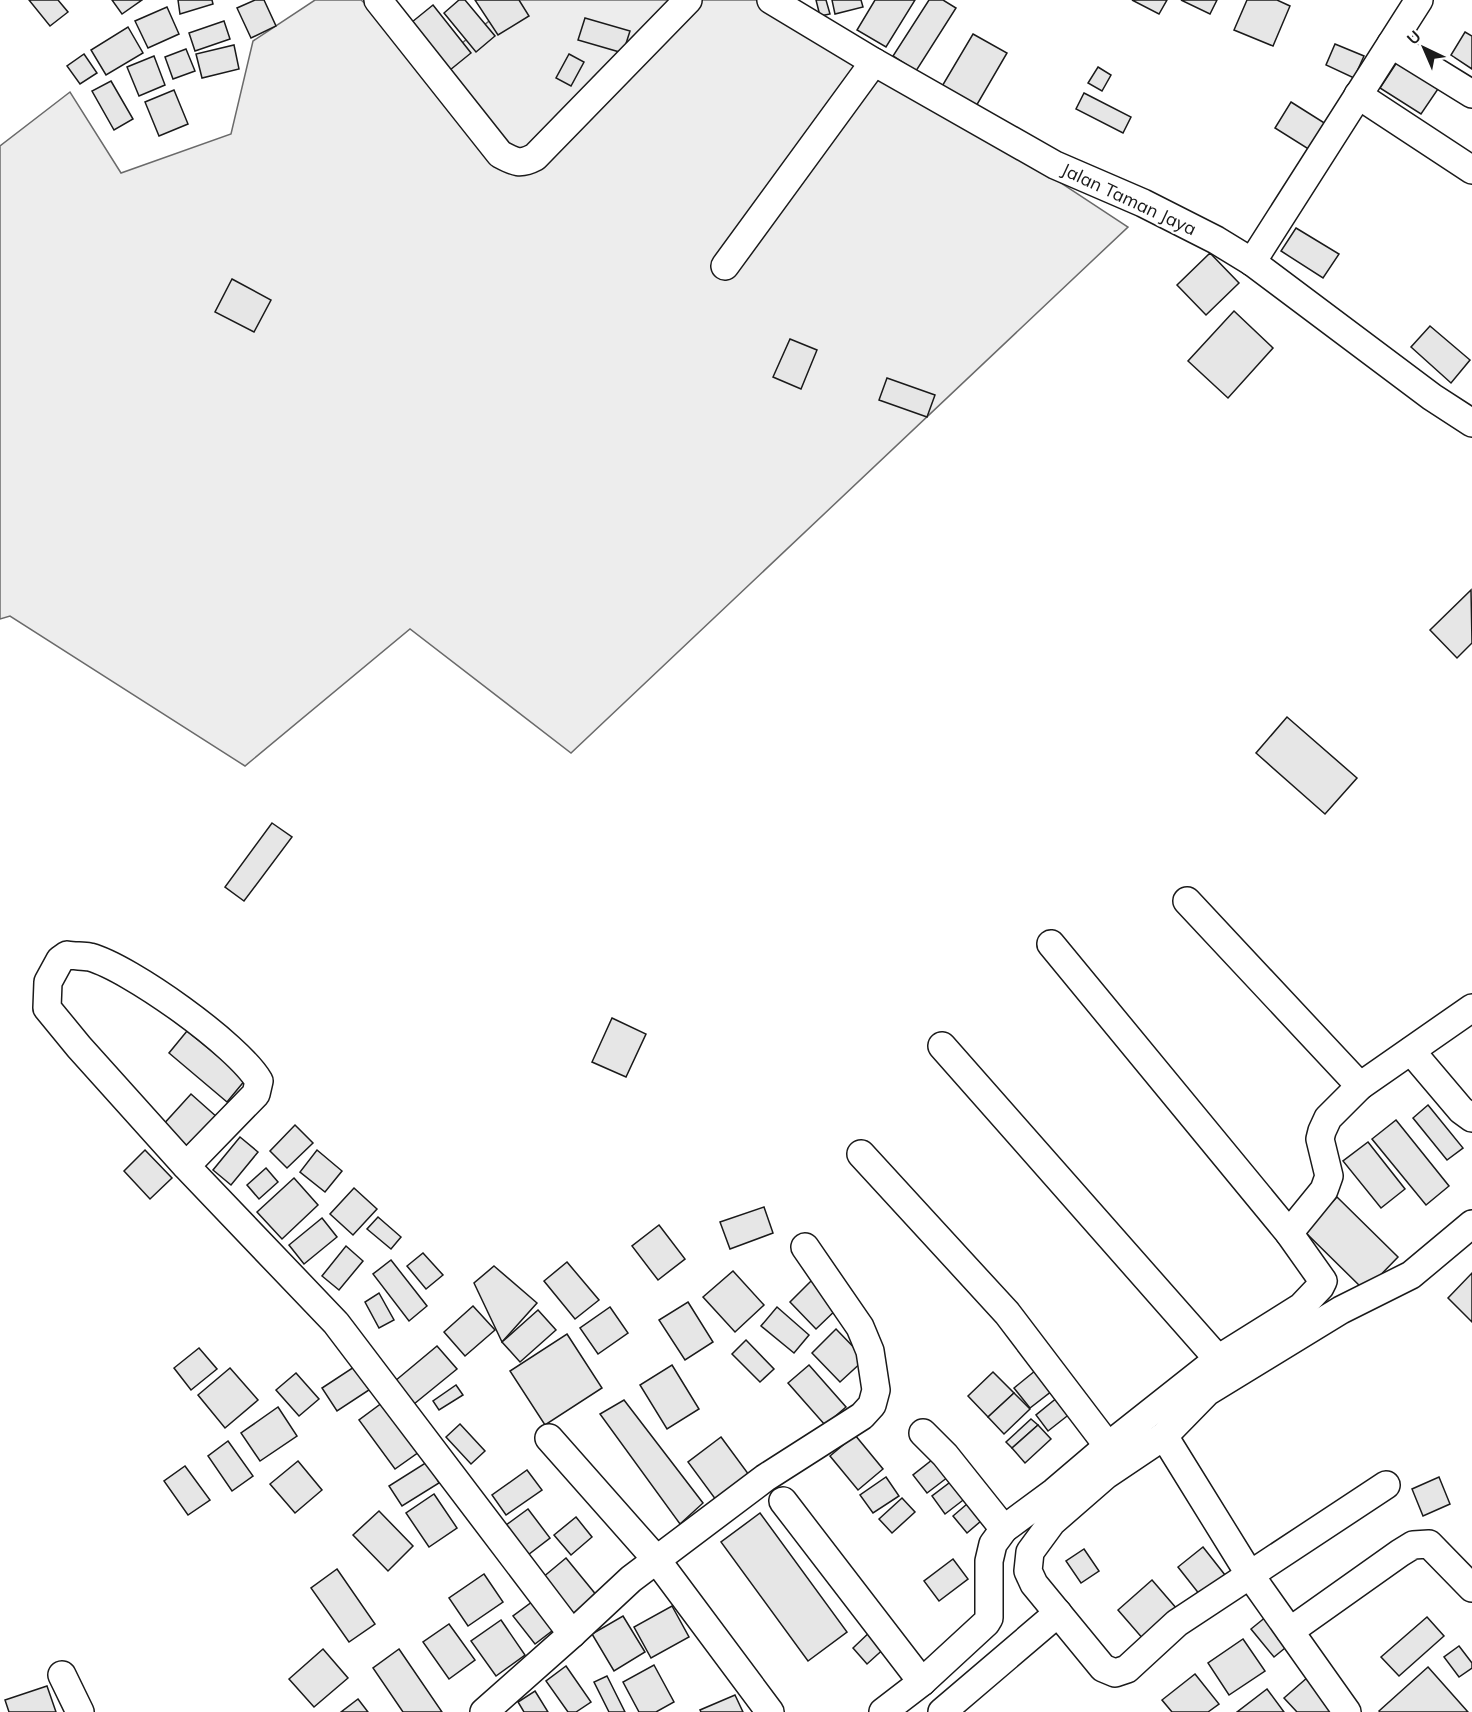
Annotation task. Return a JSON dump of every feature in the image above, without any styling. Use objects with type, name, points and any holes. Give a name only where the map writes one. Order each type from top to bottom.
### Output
[{"type":"street","points":[[378,0],[501,154],[516,163],[525,163],[535,157],[688,0]]},
{"type":"street","name":"Jalan Taman Jaya","points":[[771,0],[874,62],[1055,165],[1187,225],[1252,262],[1432,397],[1472,423]]},
{"type":"street","points":[[1252,262],[1419,0]]},
{"type":"street","points":[[1391,44],[1472,94]]},
{"type":"street","points":[[724,266],[874,62]]},
{"type":"street","points":[[1358,95],[1472,170]]},
{"type":"street","points":[[1186,901],[1360,1086]]},
{"type":"street","points":[[883,1712],[922,1682],[986,1623],[989,1618],[989,1560],[993,1544],[1004,1529],[1054,1492],[1218,1359],[1301,1307],[1323,1281],[1289,1233],[1051,944]]},
{"type":"street","points":[[186,1166],[256,1094],[259,1081],[252,1069],[205,1028],[170,1002],[122,972],[90,957],[67,955],[60,960],[48,982],[47,1008],[186,1166],[336,1323],[572,1634]]},
{"type":"street","points":[[1289,1233],[1324,1190],[1329,1176],[1320,1140],[1328,1118],[1360,1086],[1472,1008]]},
{"type":"street","points":[[942,1046],[1218,1359]]},
{"type":"street","points":[[1411,1051],[1461,1110],[1472,1118]]},
{"type":"street","points":[[861,1154],[1007,1313],[1108,1446]]},
{"type":"street","points":[[1386,1485],[1177,1623],[1127,1669],[1115,1673],[1103,1668],[1034,1584],[1028,1571],[1030,1552],[1052,1522],[1106,1475],[1164,1436],[1207,1392],[1341,1310],[1411,1275],[1472,1224]]},
{"type":"street","points":[[484,1712],[656,1559],[765,1478],[862,1416],[872,1405],[876,1390],[870,1351],[860,1326],[805,1247]]},
{"type":"street","points":[[923,1433],[945,1455],[1004,1529]]},
{"type":"street","points":[[1164,1436],[1250,1575],[1347,1712]]},
{"type":"street","points":[[549,1438],[656,1559],[770,1712]]},
{"type":"street","points":[[783,1501],[922,1682]]},
{"type":"street","points":[[1290,1631],[1413,1545],[1429,1544],[1472,1588]]},
{"type":"street","points":[[942,1712],[1058,1613]]},
{"type":"street","points":[[62,1675],[80,1712]]},
{"type":"shaded area","points":[[315,0],[361,0],[435,65],[515,0],[783,0],[1128,227],[571,753],[410,629],[245,766],[10,616],[0,619],[0,146],[70,92],[121,173],[231,134],[253,41]]},
{"type":"building","points":[[29,0],[58,0],[68,12],[50,26]]},
{"type":"building","points":[[112,0],[142,0],[122,14]]},
{"type":"building","points":[[178,0],[212,0],[213,4],[180,14]]},
{"type":"building","points":[[255,0],[264,0],[276,26],[251,38],[237,8]]},
{"type":"building","points":[[459,0],[465,0],[495,36],[476,52],[444,13]]},
{"type":"building","points":[[475,0],[519,0],[529,16],[498,35]]},
{"type":"building","points":[[816,0],[826,0],[830,14],[820,16]]},
{"type":"building","points":[[832,0],[861,0],[863,7],[835,14]]},
{"type":"building","points":[[875,0],[915,0],[886,47],[857,30]]},
{"type":"building","points":[[929,0],[943,0],[956,8],[916,71],[893,56]]},
{"type":"building","points":[[1132,0],[1167,0],[1159,14]]},
{"type":"building","points":[[1181,0],[1217,0],[1210,14]]},
{"type":"building","points":[[1247,0],[1277,0],[1290,6],[1273,46],[1234,30]]},
{"type":"building","points":[[433,5],[471,53],[450,70],[412,22]]},
{"type":"building","points":[[167,7],[179,34],[148,48],[135,21]]},
{"type":"building","points":[[585,18],[630,31],[623,53],[578,40]]},
{"type":"building","points":[[224,21],[230,39],[195,51],[189,33]]},
{"type":"building","points":[[128,27],[143,53],[106,75],[91,50]]},
{"type":"building","points":[[1465,32],[1472,36],[1472,69],[1451,55]]},
{"type":"building","points":[[973,34],[1007,53],[975,108],[941,88]]},
{"type":"building","points":[[1335,44],[1364,56],[1354,78],[1326,65]]},
{"type":"building","points":[[234,45],[239,69],[202,78],[196,54]]},
{"type":"building","points":[[186,49],[195,71],[173,79],[165,57]]},
{"type":"building","points":[[84,54],[97,73],[80,84],[67,66]]},
{"type":"building","points":[[569,54],[584,62],[571,86],[556,78]]},
{"type":"building","points":[[154,56],[165,85],[139,96],[127,67]]},
{"type":"building","points":[[1399,59],[1440,86],[1421,114],[1380,88]]},
{"type":"building","points":[[1098,67],[1111,75],[1102,91],[1088,83]]},
{"type":"building","points":[[111,81],[133,119],[114,130],[92,91]]},
{"type":"building","points":[[174,90],[188,124],[159,136],[145,102]]},
{"type":"building","points":[[1084,93],[1131,117],[1123,133],[1076,109]]},
{"type":"building","points":[[1291,102],[1326,124],[1310,150],[1275,128]]},
{"type":"building","points":[[1296,228],[1339,254],[1323,278],[1281,251]]},
{"type":"building","points":[[1210,253],[1239,283],[1206,315],[1177,285]]},
{"type":"building","points":[[232,279],[271,300],[254,332],[215,312]]},
{"type":"building","points":[[1234,311],[1273,348],[1228,398],[1188,361]]},
{"type":"building","points":[[1430,326],[1470,360],[1451,383],[1411,347]]},
{"type":"building","points":[[790,339],[817,350],[801,389],[773,377]]},
{"type":"building","points":[[887,378],[935,395],[927,417],[879,400]]},
{"type":"building","points":[[1471,590],[1472,643],[1457,658],[1430,630]]},
{"type":"building","points":[[1287,717],[1357,778],[1325,814],[1256,753]]},
{"type":"building","points":[[272,823],[292,837],[244,901],[225,887]]},
{"type":"building","points":[[612,1018],[646,1034],[626,1077],[592,1062]]},
{"type":"building","points":[[187,1031],[246,1079],[227,1102],[169,1053]]},
{"type":"building","points":[[191,1094],[218,1118],[188,1151],[161,1127]]},
{"type":"building","points":[[1428,1105],[1463,1148],[1447,1160],[1413,1118]]},
{"type":"building","points":[[1396,1120],[1449,1186],[1426,1205],[1372,1139]]},
{"type":"building","points":[[295,1125],[313,1143],[287,1168],[270,1151]]},
{"type":"building","points":[[240,1137],[258,1152],[231,1185],[213,1170]]},
{"type":"building","points":[[1368,1142],[1405,1189],[1381,1208],[1343,1161]]},
{"type":"building","points":[[145,1150],[172,1178],[150,1199],[124,1171]]},
{"type":"building","points":[[317,1150],[342,1171],[325,1192],[300,1172]]},
{"type":"building","points":[[266,1168],[278,1182],[259,1199],[247,1185]]},
{"type":"building","points":[[294,1178],[318,1205],[282,1239],[257,1212]]},
{"type":"building","points":[[354,1188],[377,1209],[353,1235],[330,1214]]},
{"type":"building","points":[[1337,1197],[1398,1257],[1365,1291],[1304,1231]]},
{"type":"building","points":[[764,1207],[773,1233],[730,1249],[720,1222]]},
{"type":"building","points":[[378,1217],[401,1237],[391,1249],[367,1229]]},
{"type":"building","points":[[322,1218],[337,1237],[304,1264],[289,1245]]},
{"type":"building","points":[[659,1225],[685,1259],[658,1280],[632,1246]]},
{"type":"building","points":[[346,1246],[363,1261],[339,1290],[322,1276]]},
{"type":"building","points":[[423,1253],[443,1275],[426,1289],[407,1266]]},
{"type":"building","points":[[391,1260],[427,1306],[409,1321],[373,1274]]},
{"type":"building","points":[[567,1262],[599,1300],[575,1319],[544,1281]]},
{"type":"building","points":[[494,1266],[537,1303],[502,1342],[474,1283]]},
{"type":"building","points":[[733,1271],[764,1305],[735,1332],[703,1297]]},
{"type":"building","points":[[1472,1273],[1472,1322],[1448,1298]]},
{"type":"building","points":[[815,1277],[841,1305],[816,1329],[790,1302]]},
{"type":"building","points":[[379,1293],[394,1320],[379,1328],[365,1302]]},
{"type":"building","points":[[688,1302],[713,1342],[685,1360],[659,1320]]},
{"type":"building","points":[[473,1306],[495,1330],[465,1356],[444,1332]]},
{"type":"building","points":[[610,1307],[628,1333],[598,1354],[580,1328]]},
{"type":"building","points":[[777,1307],[809,1335],[794,1353],[761,1326]]},
{"type":"building","points":[[538,1310],[556,1330],[520,1362],[502,1342]]},
{"type":"building","points":[[836,1329],[865,1359],[840,1382],[812,1353]]},
{"type":"building","points":[[567,1334],[602,1388],[545,1425],[510,1371]]},
{"type":"building","points":[[746,1340],[774,1369],[760,1382],[732,1354]]},
{"type":"building","points":[[437,1346],[457,1369],[414,1404],[395,1381]]},
{"type":"building","points":[[199,1348],[217,1369],[191,1390],[174,1368]]},
{"type":"building","points":[[357,1365],[372,1388],[337,1411],[322,1388]]},
{"type":"building","points":[[672,1365],[699,1409],[667,1429],[640,1385]]},
{"type":"building","points":[[809,1365],[846,1407],[825,1425],[788,1383]]},
{"type":"building","points":[[1041,1366],[1057,1387],[1030,1408],[1014,1388]]},
{"type":"building","points":[[230,1368],[258,1400],[225,1428],[198,1395]]},
{"type":"building","points":[[993,1372],[1014,1393],[988,1417],[968,1396]]},
{"type":"building","points":[[296,1373],[319,1399],[299,1416],[276,1390]]},
{"type":"building","points":[[456,1385],[463,1395],[439,1410],[433,1401]]},
{"type":"building","points":[[1014,1393],[1030,1409],[1004,1434],[988,1417]]},
{"type":"building","points":[[390,1397],[426,1447],[395,1469],[359,1420]]},
{"type":"building","points":[[1058,1397],[1071,1413],[1048,1431],[1036,1415]]},
{"type":"building","points":[[624,1400],[703,1503],[680,1524],[600,1414]]},
{"type":"building","points":[[278,1407],[297,1436],[260,1461],[241,1433]]},
{"type":"building","points":[[1031,1419],[1038,1425],[1012,1448],[1006,1442]]},
{"type":"building","points":[[460,1424],[485,1451],[471,1464],[446,1437]]},
{"type":"building","points":[[1038,1425],[1051,1439],[1025,1463],[1012,1448]]},
{"type":"building","points":[[855,1435],[883,1469],[858,1490],[830,1456]]},
{"type":"building","points":[[721,1437],[752,1479],[719,1504],[688,1462]]},
{"type":"building","points":[[228,1441],[253,1476],[232,1491],[208,1456]]},
{"type":"building","points":[[937,1456],[952,1474],[927,1493],[913,1475]]},
{"type":"building","points":[[298,1461],[322,1490],[295,1513],[270,1484]]},
{"type":"building","points":[[427,1462],[439,1483],[402,1506],[389,1486]]},
{"type":"building","points":[[185,1466],[210,1500],[188,1515],[164,1481]]},
{"type":"building","points":[[527,1470],[542,1490],[506,1515],[492,1495]]},
{"type":"building","points":[[886,1477],[899,1496],[873,1513],[860,1495]]},
{"type":"building","points":[[957,1477],[971,1494],[945,1514],[932,1496]]},
{"type":"building","points":[[1439,1477],[1450,1504],[1423,1516],[1412,1489]]},
{"type":"building","points":[[434,1494],[457,1528],[429,1547],[406,1513]]},
{"type":"building","points":[[902,1498],[915,1512],[892,1533],[879,1519]]},
{"type":"building","points":[[974,1498],[988,1515],[967,1533],[953,1516]]},
{"type":"building","points":[[528,1509],[550,1538],[524,1558],[502,1528]]},
{"type":"building","points":[[379,1511],[413,1546],[388,1571],[353,1535]]},
{"type":"building","points":[[760,1513],[847,1632],[808,1661],[721,1542]]},
{"type":"building","points":[[576,1517],[592,1537],[571,1555],[554,1535]]},
{"type":"building","points":[[1203,1547],[1225,1575],[1200,1595],[1178,1567]]},
{"type":"building","points":[[1084,1549],[1099,1571],[1081,1583],[1066,1561]]},
{"type":"building","points":[[566,1558],[602,1602],[577,1622],[542,1578]]},
{"type":"building","points":[[953,1559],[968,1579],[939,1601],[924,1581]]},
{"type":"building","points":[[337,1569],[375,1624],[349,1642],[311,1588]]},
{"type":"building","points":[[484,1574],[503,1602],[468,1626],[449,1598]]},
{"type":"building","points":[[1152,1580],[1177,1609],[1144,1640],[1118,1610]]},
{"type":"building","points":[[540,1596],[561,1624],[535,1644],[513,1616]]},
{"type":"building","points":[[672,1606],[689,1637],[651,1658],[634,1627]]},
{"type":"building","points":[[623,1616],[645,1652],[614,1671],[592,1634]]},
{"type":"building","points":[[1267,1616],[1290,1644],[1274,1657],[1251,1629]]},
{"type":"building","points":[[1427,1617],[1444,1636],[1399,1676],[1381,1657]]},
{"type":"building","points":[[501,1620],[525,1655],[496,1676],[471,1641]]},
{"type":"building","points":[[449,1624],[475,1660],[449,1679],[423,1642]]},
{"type":"building","points":[[873,1629],[888,1645],[867,1664],[853,1648]]},
{"type":"building","points":[[1243,1639],[1265,1671],[1229,1695],[1208,1663]]},
{"type":"building","points":[[1459,1646],[1472,1663],[1472,1668],[1459,1677],[1444,1657]]},
{"type":"building","points":[[323,1649],[348,1678],[314,1707],[289,1679]]},
{"type":"building","points":[[399,1649],[442,1712],[403,1712],[373,1668]]},
{"type":"building","points":[[654,1665],[674,1702],[656,1712],[639,1712],[623,1682]]},
{"type":"building","points":[[566,1666],[591,1702],[576,1712],[568,1712],[546,1681]]},
{"type":"building","points":[[1428,1667],[1468,1712],[1379,1711]]},
{"type":"building","points":[[1195,1674],[1219,1704],[1208,1712],[1172,1712],[1162,1700]]},
{"type":"building","points":[[607,1676],[625,1712],[609,1712],[594,1682]]},
{"type":"building","points":[[1308,1677],[1339,1712],[1297,1712],[1284,1698]]},
{"type":"building","points":[[47,1686],[56,1712],[9,1712],[5,1700]]},
{"type":"building","points":[[1267,1689],[1284,1712],[1237,1712]]},
{"type":"building","points":[[535,1691],[548,1712],[524,1712],[518,1702]]},
{"type":"building","points":[[735,1695],[743,1712],[701,1712],[700,1710]]},
{"type":"building","points":[[358,1699],[368,1712],[341,1712]]}]
